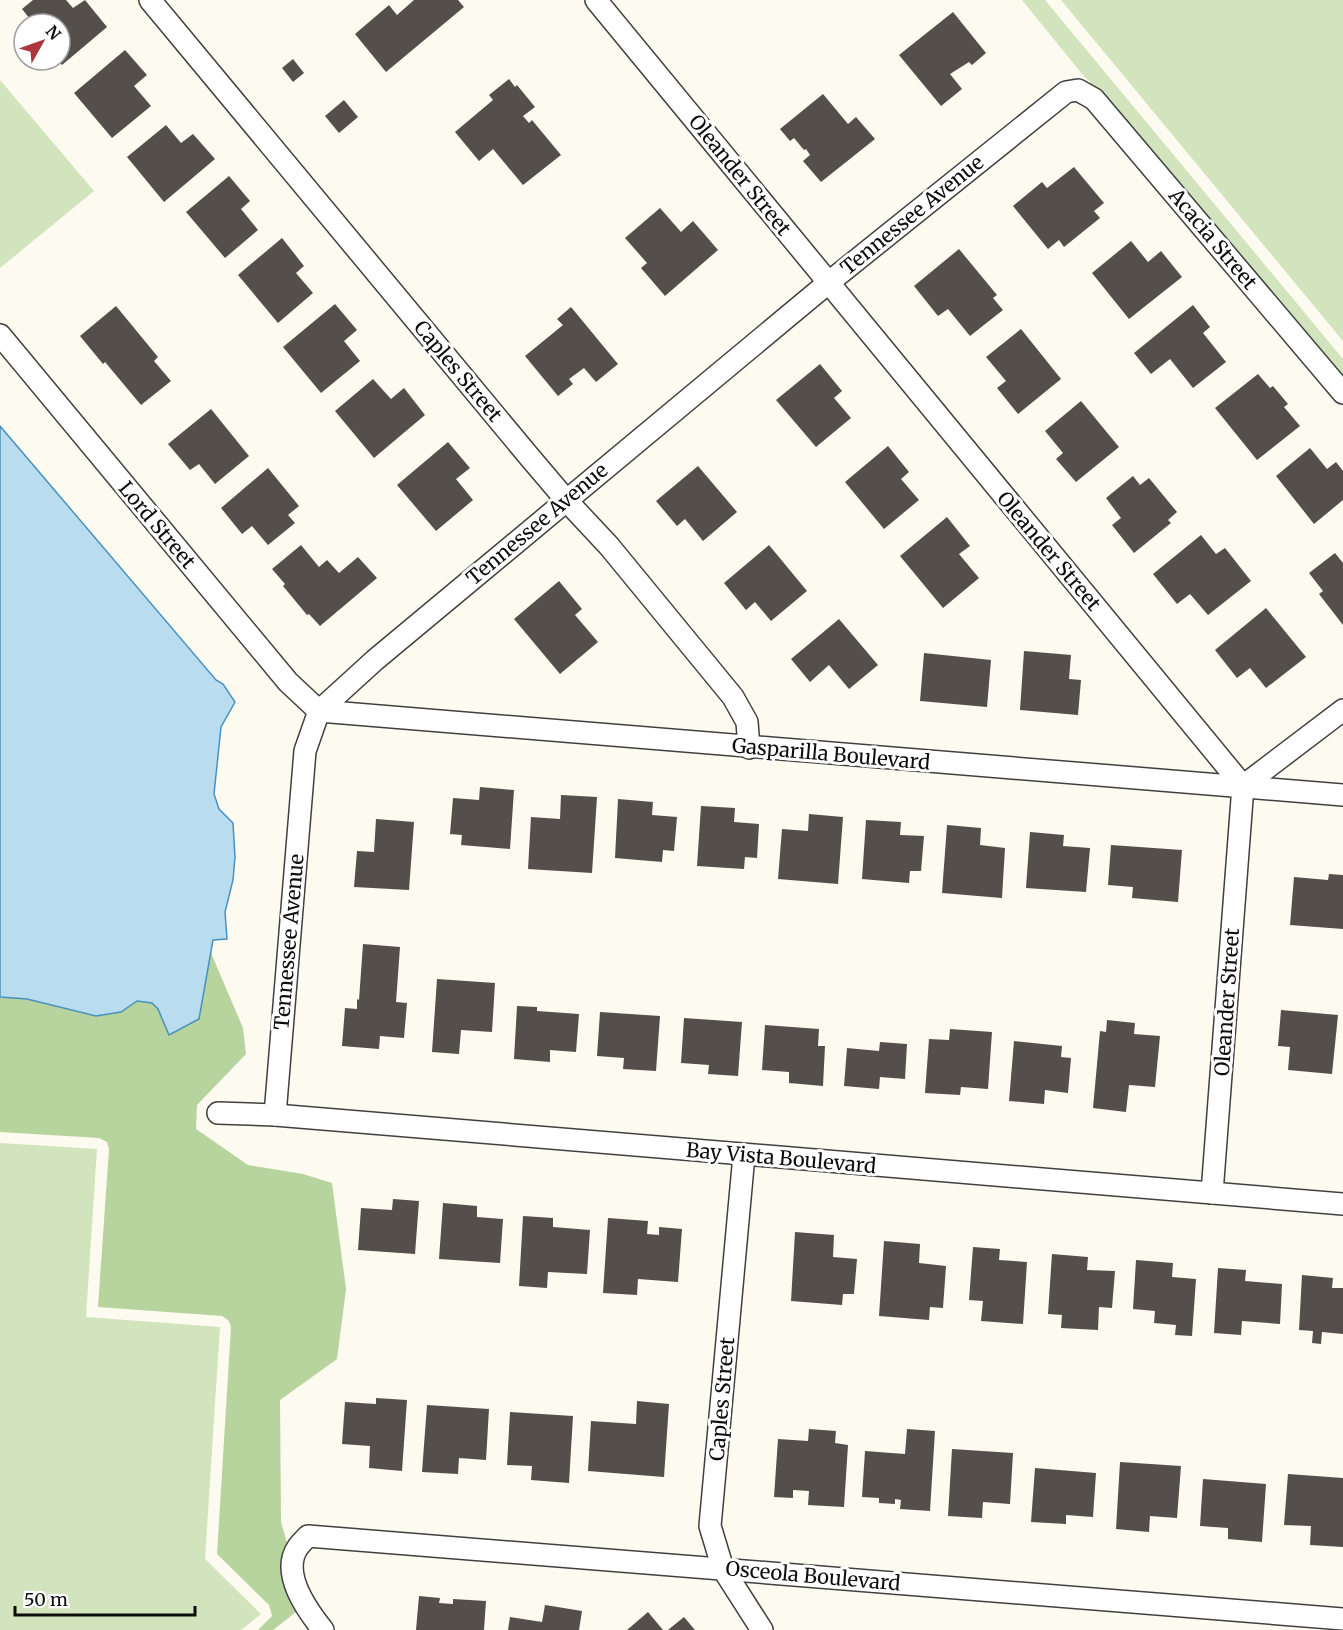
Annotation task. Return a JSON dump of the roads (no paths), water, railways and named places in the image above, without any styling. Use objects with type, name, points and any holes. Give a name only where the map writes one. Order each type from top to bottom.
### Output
[{"type":"street","name":"Caples Street","points":[[150,0],[733,697],[747,722],[749,748]]},
{"type":"street","name":"Oleander Street","points":[[596,0],[1243,786],[1212,1193]]},
{"type":"street","name":"Tennessee Avenue","points":[[275,1115],[305,751],[318,711],[375,660],[828,283],[1066,92],[1078,90]]},
{"type":"street","name":"Acacia Street","points":[[1078,90],[1094,99],[1343,393]]},
{"type":"street","name":"Lord Street","points":[[0,334],[288,682],[318,711]]},
{"type":"street","points":[[1243,786],[1343,710]]},
{"type":"street","name":"Gasparilla Boulevard","points":[[318,711],[1343,795]]},
{"type":"street","name":"Bay Vista Boulevard","points":[[218,1113],[275,1115],[1343,1204]]},
{"type":"street","name":"Caples Street","points":[[744,1155],[710,1526],[723,1569],[762,1630]]},
{"type":"street","name":"Osceola Boulevard","points":[[323,1630],[309,1612],[293,1576],[297,1547],[308,1536],[723,1569],[1254,1621],[1343,1619]]},
{"type":"water","points":[[0,426],[216,680],[223,684],[235,702],[221,727],[214,794],[219,809],[233,823],[235,857],[233,880],[225,912],[227,939],[213,940],[199,1019],[169,1035],[158,1009],[152,1003],[137,1001],[121,1012],[96,1016],[27,999],[0,997]]}]
